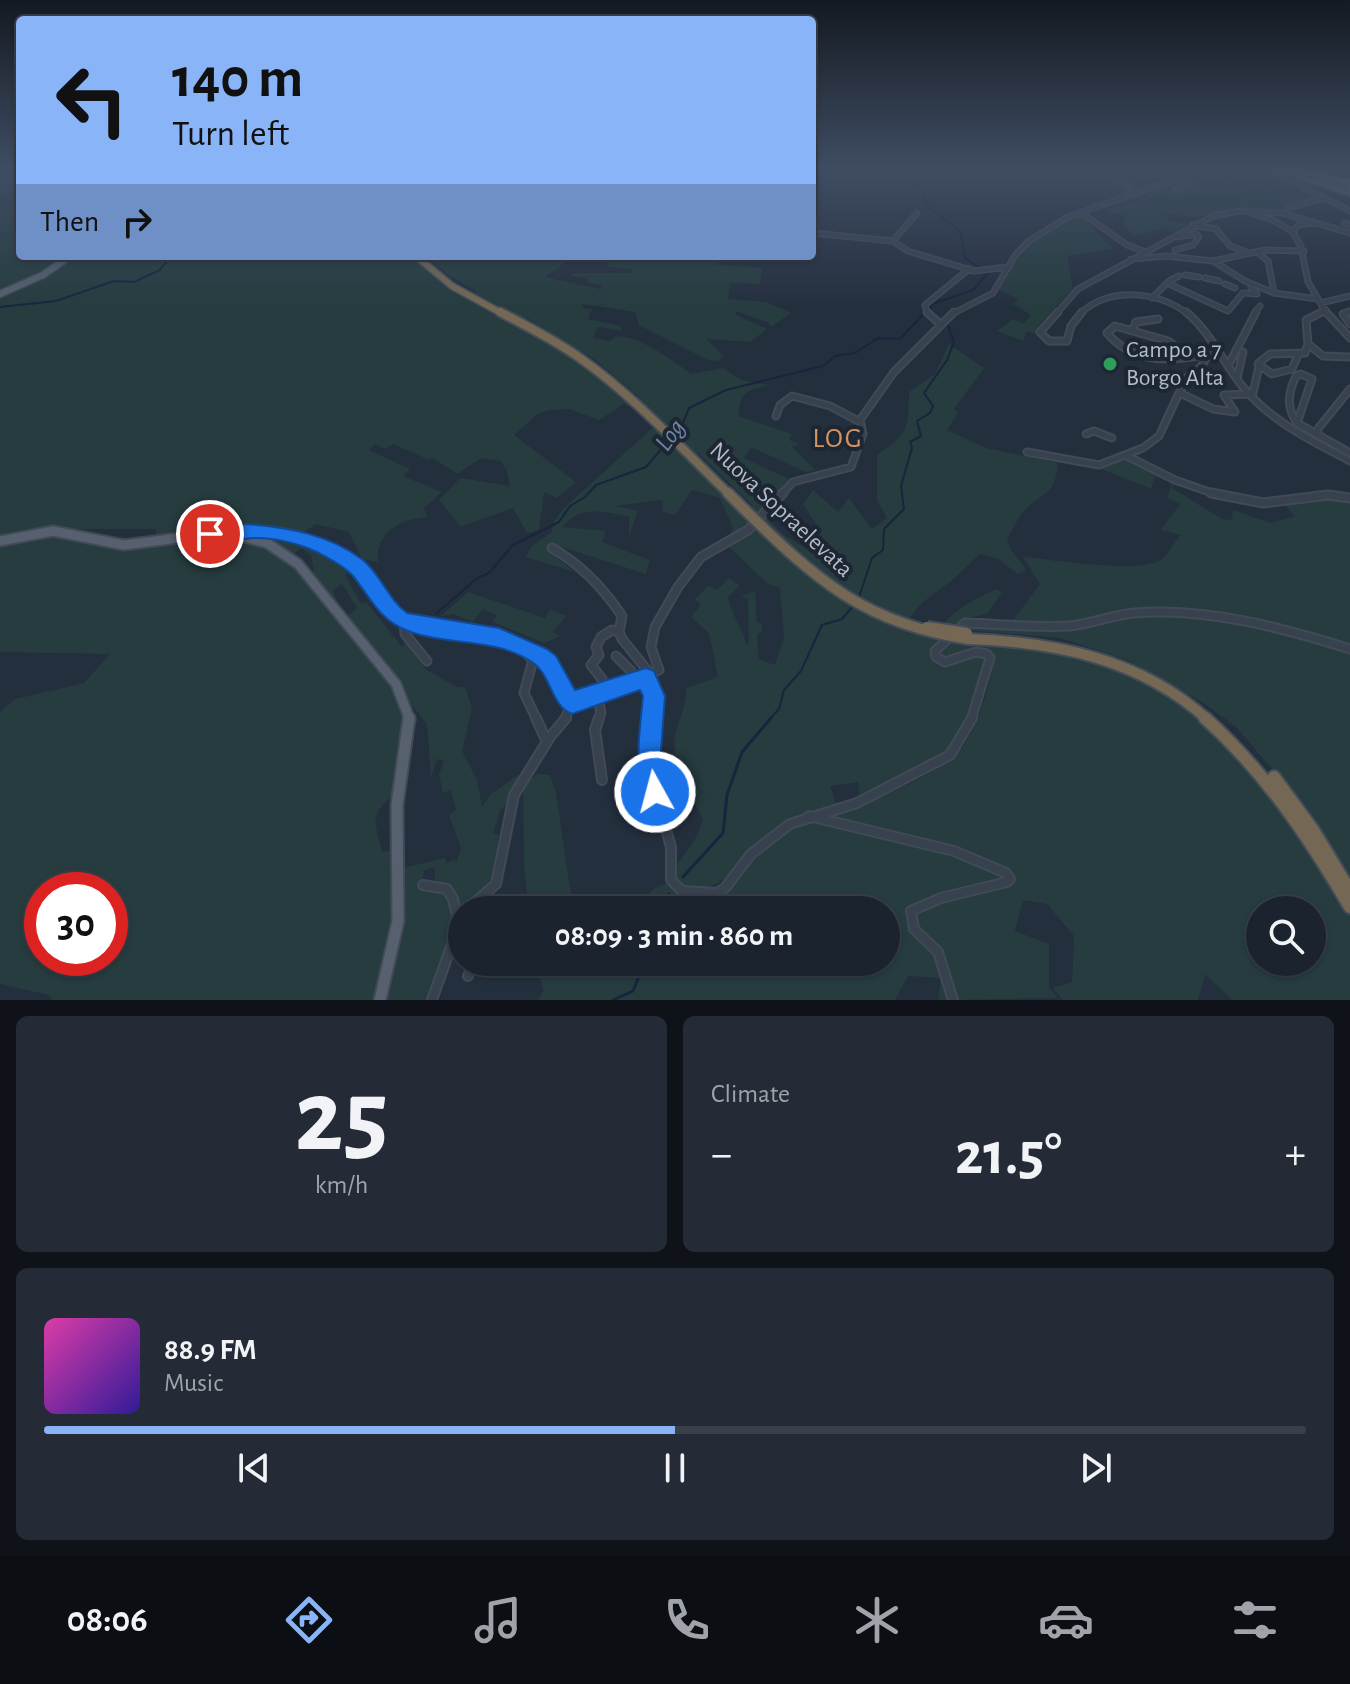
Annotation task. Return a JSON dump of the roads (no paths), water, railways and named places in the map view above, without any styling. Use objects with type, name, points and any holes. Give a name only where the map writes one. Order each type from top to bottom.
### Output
[{"type":"highway","name":"Nuova Sopraelevata","points":[[422,260],[438,275],[523,321],[576,355],[633,398],[799,563],[854,605],[920,631],[1065,648],[1111,662],[1177,697],[1224,733],[1286,798],[1350,891]]},
{"type":"highway","name":"Nuova Sopraelevata","points":[[1286,798],[1350,907]]},
{"type":"main road","points":[[0,294],[43,275],[64,260]]},
{"type":"main road","points":[[0,541],[53,531],[124,545],[210,534],[236,535],[267,543],[298,564],[396,684],[406,705],[410,734],[397,805],[398,921],[380,1000]]},
{"type":"street","points":[[893,241],[916,215]]},
{"type":"street","points":[[860,422],[894,372],[941,325],[960,308],[993,293],[1029,241],[1053,224],[1074,215]]},
{"type":"street","points":[[1086,215],[1096,219],[1131,249],[1144,251]]},
{"type":"street","points":[[1220,215],[1193,225],[1129,259],[1070,295],[1041,329],[1044,338],[1055,343],[1067,341],[1072,323],[1105,298],[1128,294],[1152,298],[1191,315],[1250,395],[1284,425],[1350,461]]},
{"type":"street","points":[[1253,215],[1273,220],[1293,232],[1304,251],[1307,278],[1319,301],[1350,338]]},
{"type":"street","points":[[1289,215],[1350,233]]},
{"type":"street","points":[[1293,232],[1302,223],[1323,223]]},
{"type":"street","points":[[1193,225],[1216,229],[1230,246],[1250,253]]},
{"type":"street","points":[[816,233],[893,241],[908,251],[986,272],[1009,267]]},
{"type":"street","points":[[1173,236],[1196,234],[1199,237],[1193,245],[1175,250]]},
{"type":"street","points":[[1129,259],[1166,256],[1213,261],[1257,252],[1304,251]]},
{"type":"street","points":[[1257,252],[1268,261],[1274,293]]},
{"type":"street","points":[[1213,261],[1274,293],[1319,301],[1350,296]]},
{"type":"street","points":[[941,325],[925,312],[925,305],[969,269]]},
{"type":"street","points":[[1152,298],[1167,283],[1182,276],[1257,292],[1235,279],[1236,275]]},
{"type":"street","points":[[1167,283],[1228,311],[1240,290]]},
{"type":"street","points":[[1228,366],[1248,329],[1250,317],[1260,306]]},
{"type":"street","points":[[1258,364],[1272,374],[1292,369],[1308,347],[1306,320],[1326,310]]},
{"type":"street","points":[[1340,328],[1350,324],[1343,314],[1350,312]]},
{"type":"street","points":[[1317,314],[1332,318]]},
{"type":"street","points":[[1133,329],[1136,322],[1158,319]]},
{"type":"street","points":[[1205,356],[1133,329],[1117,326],[1107,334],[1135,355],[1147,359],[1205,356],[1217,352]]},
{"type":"street","points":[[1308,347],[1323,356],[1350,357]]},
{"type":"street","points":[[1237,378],[1243,352]]},
{"type":"street","points":[[1250,395],[1258,364],[1264,357],[1276,353],[1298,357]]},
{"type":"street","points":[[1027,452],[1093,464],[1127,456],[1152,443],[1159,436],[1186,378],[1201,367],[1205,356]]},
{"type":"street","points":[[1297,423],[1303,416],[1304,395],[1312,379],[1301,374],[1296,376],[1290,387],[1290,415],[1297,423],[1350,453]]},
{"type":"street","points":[[1319,435],[1317,430],[1330,420],[1340,399],[1350,389]]},
{"type":"street","points":[[1180,393],[1206,404],[1216,412],[1235,412],[1224,395],[1250,395]]},
{"type":"street","points":[[482,896],[496,884],[500,850],[514,795],[547,742],[567,717],[572,704],[649,677],[660,667],[651,647],[655,627],[696,563],[708,552],[748,530],[793,482],[851,467],[863,434],[860,422],[830,406],[792,396],[780,405],[776,416]]},
{"type":"street","points":[[1086,434],[1094,431],[1112,438]]},
{"type":"street","points":[[1127,456],[1203,490],[1244,500],[1264,503],[1330,493],[1350,498]]},
{"type":"street","points":[[236,535],[245,531],[295,535],[336,553],[358,567],[388,610],[404,621],[512,641],[548,663],[572,704]]},
{"type":"street","points":[[552,548],[565,556],[613,603],[622,616],[619,632],[649,677],[654,696],[651,777],[669,837],[671,880],[675,887],[691,893],[717,893],[725,888],[751,854],[790,824],[857,803],[931,766],[957,748],[977,706],[990,658],[987,654],[976,652],[945,662],[936,657],[935,651],[965,623],[1068,626],[1105,621],[1132,613],[1175,613],[1281,627],[1350,649]]},
{"type":"street","points":[[404,621],[405,634],[427,661]]},
{"type":"street","points":[[449,630],[464,636]]},
{"type":"street","points":[[602,780],[595,730],[601,713],[602,679],[591,665],[599,655],[596,647],[601,637],[612,630],[619,632]]},
{"type":"street","points":[[512,641],[532,657],[524,693],[547,742]]},
{"type":"street","points":[[631,652],[619,659],[631,671]]},
{"type":"street","points":[[809,816],[954,851],[1000,868],[1010,879],[959,896],[923,902],[911,911],[910,923],[941,957],[953,1000]]},
{"type":"street","points":[[423,885],[449,889],[453,896]]},
{"type":"street","points":[[432,1000],[448,954]]},
{"type":"waterway","points":[[939,215],[960,231],[965,258],[981,269]]},
{"type":"waterway","points":[[0,307],[56,301],[114,281],[134,282],[160,270],[171,260]]},
{"type":"waterway","points":[[930,310],[932,304],[973,290],[988,273]]},
{"type":"waterway","name":"Log","points":[[675,434],[681,428],[689,408],[726,390],[823,366],[835,356],[855,353],[878,338],[900,339],[925,312]]},
{"type":"waterway","points":[[859,597],[872,558],[883,550],[884,529],[904,509],[901,486],[912,448],[910,442],[921,436],[917,421],[930,413],[933,406],[924,393],[947,360],[954,342],[947,323]]},
{"type":"waterway","name":"Log","points":[[437,613],[476,579],[489,573],[513,545],[559,522],[570,506],[585,497],[596,485],[646,467],[670,439]]},
{"type":"waterway","points":[[769,720],[779,709],[784,690],[801,671],[822,625],[842,619],[853,606]]},
{"type":"waterway","points":[[683,877],[723,833],[727,795],[742,752],[771,718]]},
{"type":"waterway","points":[[613,1000],[633,991],[639,976]]},
{"type":"place","name":"Campo a 7 Borgo Alta","points":[[1110,364]]},
{"type":"district","name":"LOG","points":[[838,439]]}]
